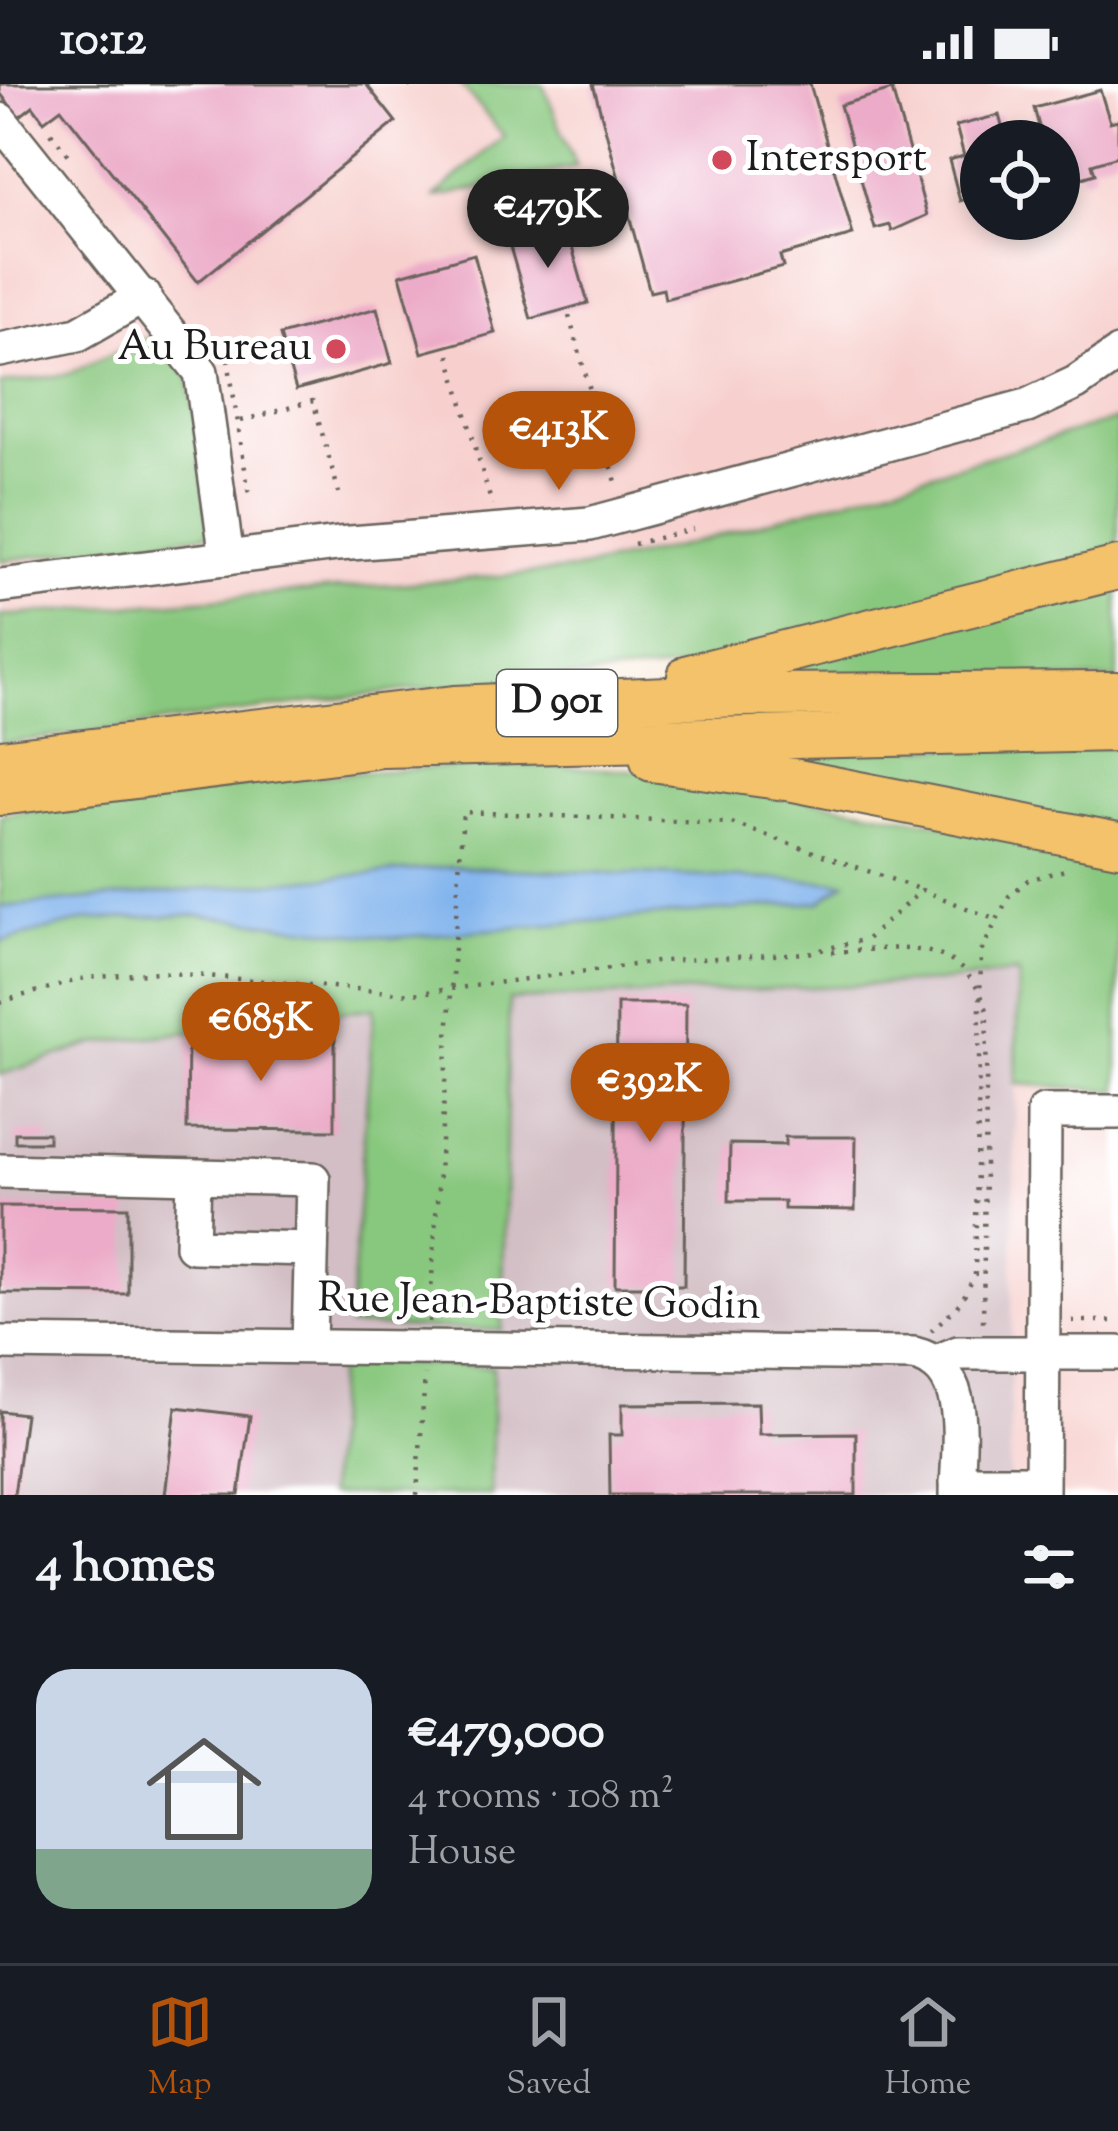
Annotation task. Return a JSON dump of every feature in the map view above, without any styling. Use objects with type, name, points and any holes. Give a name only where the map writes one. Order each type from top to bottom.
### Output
[{"type":"main road","points":[[463,724],[716,671],[1118,568]]},
{"type":"main road","name":"D 901","points":[[0,794],[336,749],[463,724],[739,695],[1118,693]]},
{"type":"main road","points":[[463,724],[1118,844]]},
{"type":"main road","name":"D 901","points":[[0,761],[242,728],[463,724],[1118,730]]},
{"type":"street","points":[[0,120],[144,296],[205,382],[227,558]]},
{"type":"street","points":[[0,350],[78,334],[144,296]]},
{"type":"street","points":[[0,586],[614,520],[1027,406],[1076,383],[1118,354]]},
{"type":"street","points":[[919,1358],[949,1378],[957,1399],[957,1488],[1041,1489],[1045,1112],[1118,1112]]},
{"type":"street","points":[[0,1171],[313,1179],[309,1346]]},
{"type":"street","points":[[194,1176],[192,1246],[311,1250]]},
{"type":"street","name":"Rue Jean-Baptiste Godin","points":[[0,1343],[919,1358],[982,1353],[1042,1337],[1118,1353]]},
{"type":"path","points":[[568,316],[621,497]]},
{"type":"path","points":[[448,355],[494,511]]},
{"type":"path","points":[[242,421],[313,401],[339,494]]},
{"type":"path","points":[[418,1495],[463,812],[731,823],[994,919]]},
{"type":"path","points":[[919,1358],[975,1275],[981,952],[994,919],[1028,880],[1053,871],[1083,873]]},
{"type":"path","points":[[808,953],[867,940],[922,890]]},
{"type":"path","points":[[0,1001],[85,978],[160,972],[377,995],[451,991],[663,961],[926,951],[959,964],[977,986],[987,1010],[982,1353]]},
{"type":"path","points":[[1042,1337],[1118,1321]]},
{"type":"shaded area","points":[[0,84],[1118,84],[1118,1495],[1009,1495],[1018,973],[985,479],[573,570],[0,616]]},
{"type":"shaded area","points":[[1018,973],[1009,1495],[0,1495],[0,1075],[94,1044],[375,1008]]},
{"type":"green space","points":[[460,84],[543,84],[576,167],[433,198],[504,136]]},
{"type":"green space","points":[[155,334],[189,378],[210,534],[0,561],[0,384],[68,374]]},
{"type":"green space","points":[[1118,419],[1118,558],[689,668],[401,691],[0,744],[0,616],[573,570],[686,545]]},
{"type":"green space","points":[[1118,578],[1118,679],[712,685]]},
{"type":"green space","points":[[1118,746],[1118,834],[744,749]]},
{"type":"green space","points":[[530,765],[651,771],[1118,855],[1118,1091],[1016,1084],[1018,973],[937,982],[509,1000],[502,1330],[349,1326],[374,1008],[94,1044],[0,1075],[0,815],[264,781]]},
{"type":"green space","points":[[338,1360],[493,1367],[491,1495],[328,1495]]},
{"type":"water","points":[[449,867],[845,882],[820,902],[392,938],[198,915],[87,920],[0,942],[0,907]]},
{"type":"building","points":[[0,84],[366,84],[396,122],[198,282],[61,108],[44,121],[33,106],[19,117],[0,93]]},
{"type":"building","name":"Intersport","points":[[593,84],[810,84],[853,235],[780,256],[783,267],[665,299],[663,289],[650,292]]},
{"type":"building","points":[[892,90],[927,215],[892,231],[890,225],[875,229],[840,105]]},
{"type":"building","points":[[1100,90],[1110,122],[1118,120],[1118,156],[1092,164],[1095,174],[1082,178],[1080,120],[1037,120],[1034,108]]},
{"type":"building","points":[[960,157],[960,201],[949,160]]},
{"type":"building","points":[[565,223],[588,303],[531,319],[508,240]]},
{"type":"building","points":[[474,254],[495,333],[422,353],[400,275]]},
{"type":"building","name":"Au Bureau","points":[[377,308],[392,363],[296,390],[280,335]]},
{"type":"building","points":[[617,1004],[686,1004],[684,1286],[615,1286]]},
{"type":"building","points":[[188,1037],[335,1038],[335,1130],[187,1129]]},
{"type":"building","points":[[15,1133],[48,1133],[48,1142],[15,1142]]},
{"type":"building","points":[[785,1137],[856,1137],[855,1210],[784,1209],[784,1201],[729,1201],[730,1144],[785,1145]]},
{"type":"building","points":[[0,1206],[128,1207],[128,1294],[0,1293]]},
{"type":"building","points":[[758,1403],[759,1434],[856,1433],[856,1495],[610,1495],[609,1435],[622,1435],[622,1404]]},
{"type":"building","points":[[176,1407],[250,1416],[239,1495],[165,1495]]},
{"type":"building","points":[[0,1411],[25,1414],[14,1495],[0,1495]]},
{"type":"place","name":"Intersport","points":[[722,160]]},
{"type":"place","name":"Au Bureau","points":[[336,349]]}]
